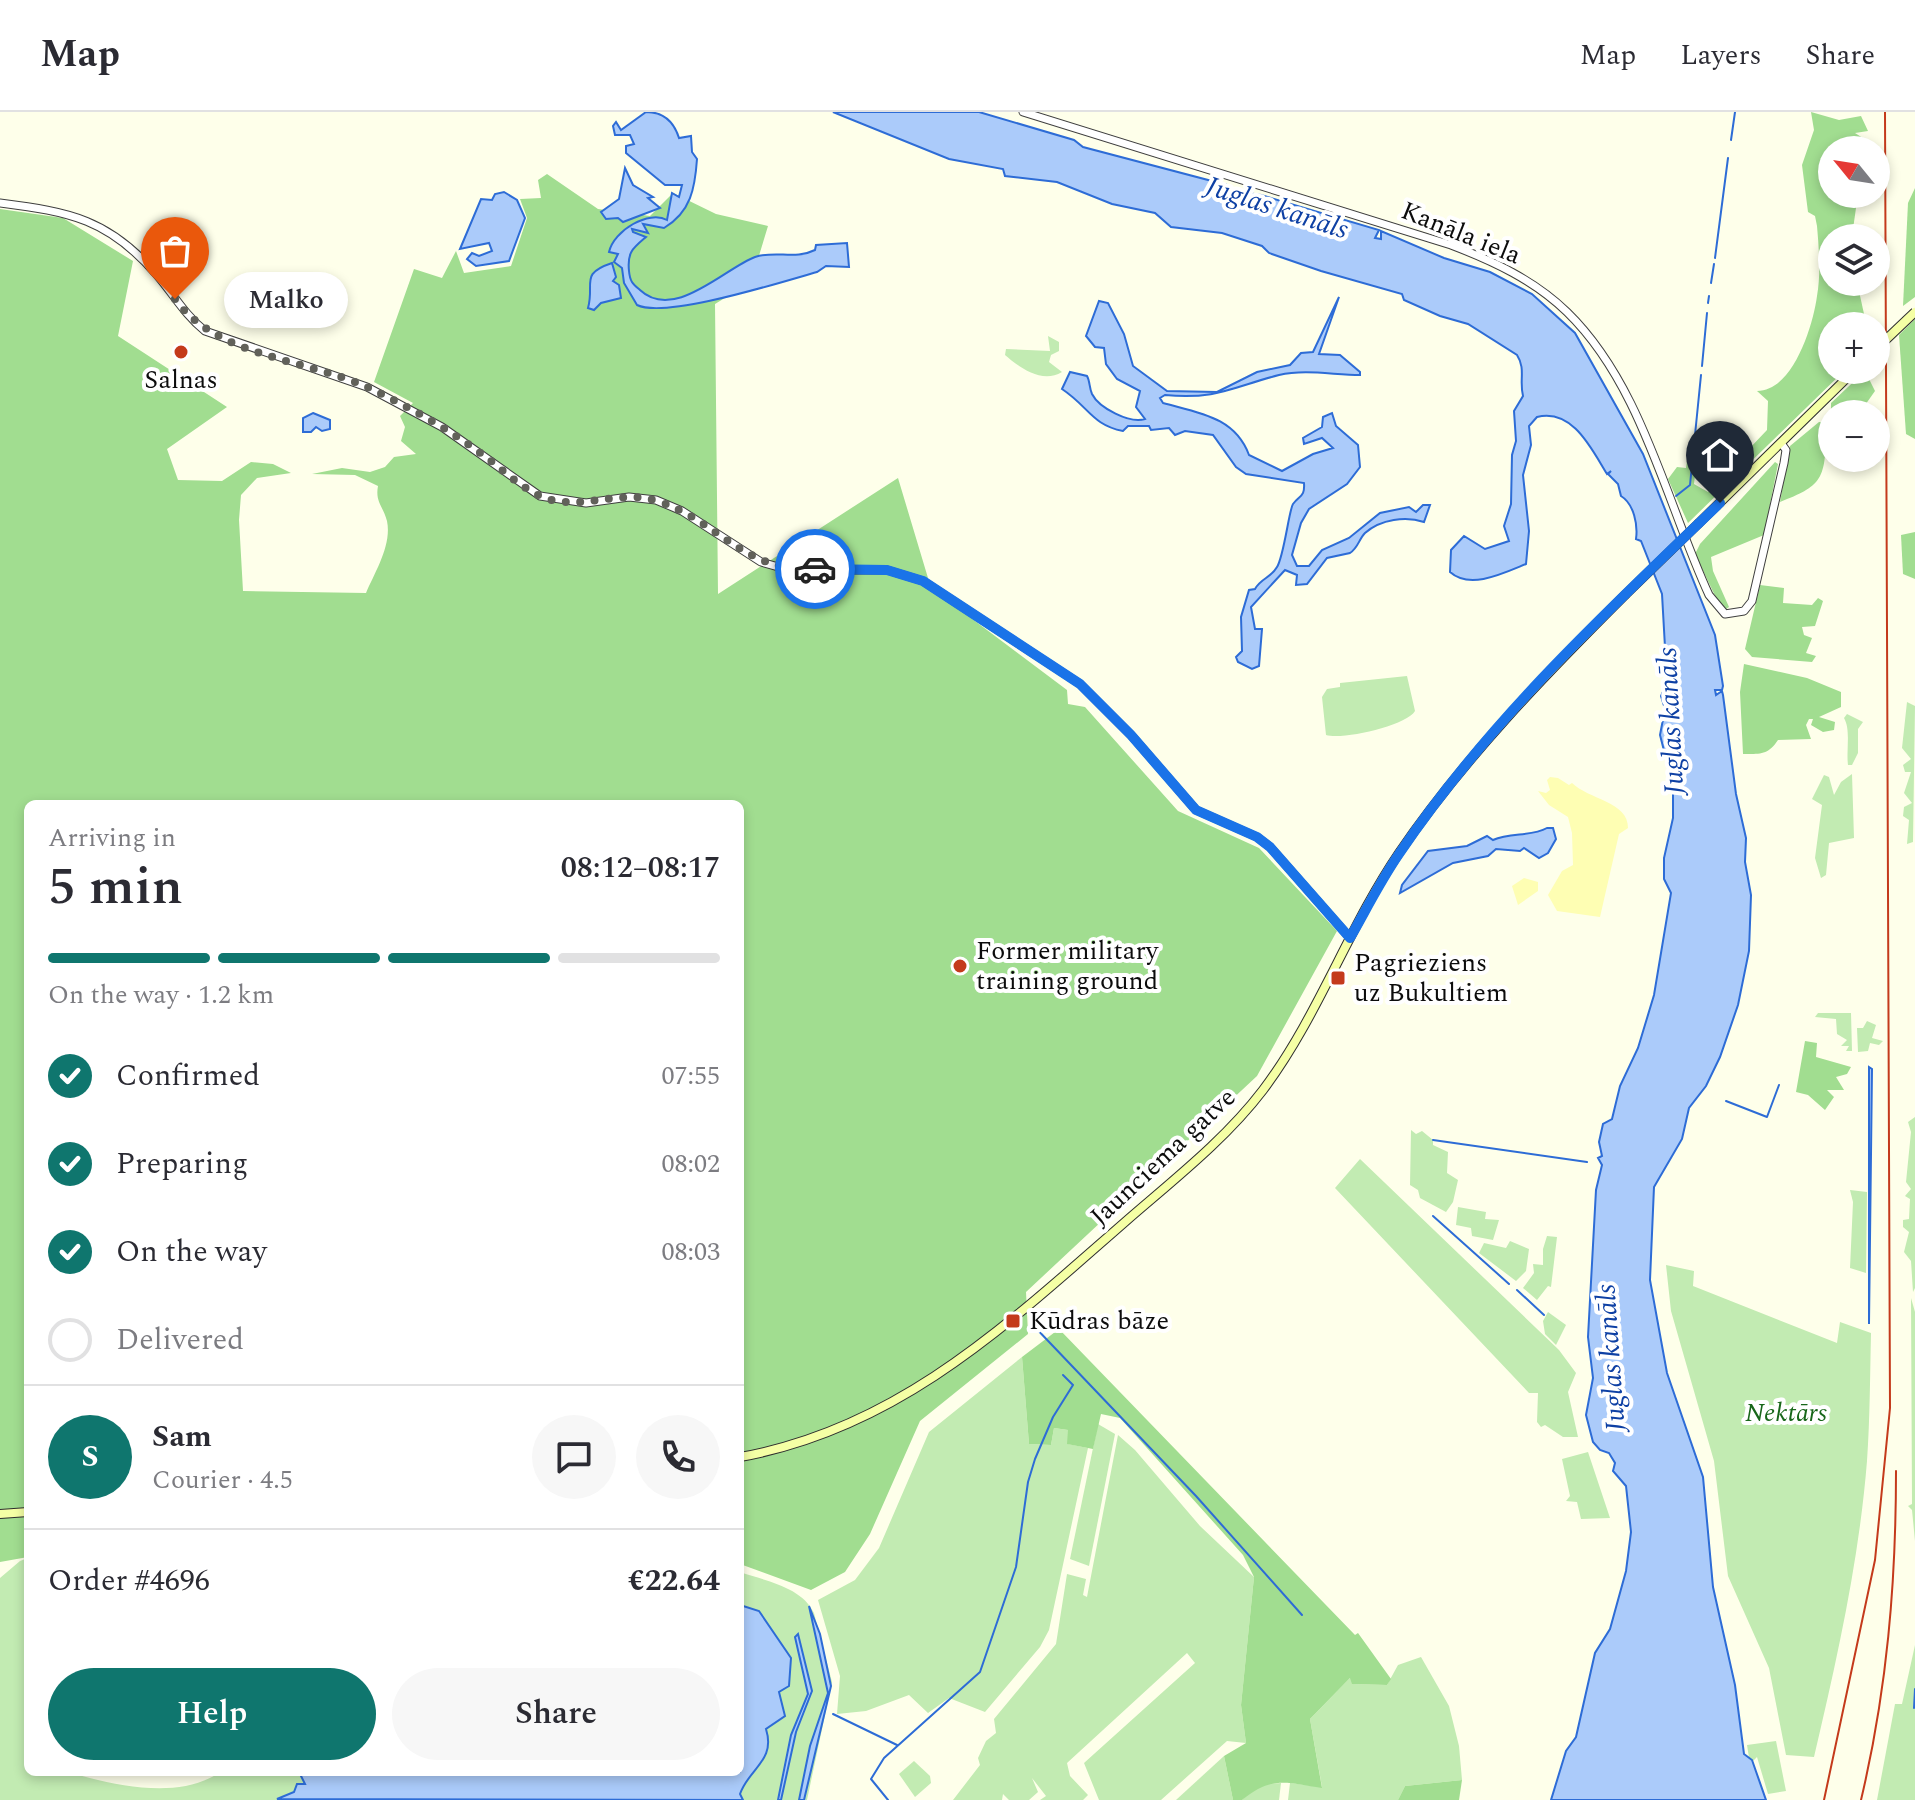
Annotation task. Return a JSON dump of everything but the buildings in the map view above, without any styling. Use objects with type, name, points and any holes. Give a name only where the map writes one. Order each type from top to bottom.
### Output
[{"type":"main road","points":[[1890,336],[1915,312]]},
{"type":"main road","name":"Jaunciema gatve","points":[[744,1456],[819,1436],[864,1419],[925,1386],[1108,1237],[1235,1122],[1263,1089],[1398,855],[1503,723],[1625,595],[1841,384]]},
{"type":"main road","points":[[0,1514],[24,1512]]},
{"type":"street","name":"Kanāla iela","points":[[1023,112],[1438,241],[1503,267],[1537,287],[1586,333],[1620,386],[1715,606],[1731,615],[1750,606],[1784,463],[1786,450],[1781,443]]},
{"type":"street","points":[[0,203],[51,210],[91,222],[132,250],[156,274],[187,316],[205,331],[241,346],[313,367],[401,405],[442,427],[540,496],[586,503],[629,497],[656,500],[682,511],[761,562],[789,570],[859,567],[887,570],[923,581],[1080,684],[1131,735],[1196,810],[1257,837],[1270,847],[1350,938]]},
{"type":"green space","points":[[1048,336],[1059,342],[1059,351],[1051,355],[1049,362],[1062,372],[1039,375],[1024,369],[1005,355],[1006,349],[1050,351]]},
{"type":"green space","points":[[1407,676],[1415,711],[1409,717],[1374,730],[1326,735],[1322,697],[1327,689],[1340,687],[1340,683]]},
{"type":"green space","points":[[1907,702],[1915,706],[1913,842],[1907,844],[1909,820],[1903,816],[1904,807],[1912,803],[1904,793],[1911,772],[1905,772],[1903,765],[1911,759],[1902,748]]},
{"type":"green space","points":[[1847,714],[1863,722],[1858,729],[1858,753],[1852,765],[1848,765],[1848,734],[1844,718]]},
{"type":"green space","points":[[1852,774],[1854,838],[1829,843],[1826,875],[1821,878],[1815,858],[1822,805],[1812,799],[1824,775],[1829,777],[1834,795],[1841,782]]},
{"type":"green space","points":[[1818,1013],[1851,1013],[1852,1051],[1846,1051],[1849,1046],[1841,1046],[1847,1040],[1837,1034],[1836,1019],[1815,1017]]},
{"type":"green space","points":[[1867,1021],[1876,1025],[1872,1038],[1883,1041],[1879,1045],[1870,1043],[1868,1051],[1858,1052],[1857,1028],[1863,1028]]},
{"type":"green space","points":[[1915,1117],[1913,1292],[1911,1261],[1904,1252],[1909,1232],[1903,1227],[1903,1220],[1909,1219],[1910,1199],[1905,1196],[1911,1189],[1906,1182],[1911,1132],[1908,1122]]},
{"type":"green space","points":[[1411,1130],[1416,1134],[1422,1131],[1433,1140],[1433,1145],[1448,1152],[1447,1173],[1458,1180],[1453,1202],[1446,1212],[1420,1198],[1418,1190],[1410,1185]]},
{"type":"green space","points":[[1360,1159],[1559,1350],[1576,1373],[1568,1392],[1578,1437],[1563,1437],[1545,1425],[1541,1427],[1537,1422],[1538,1393],[1529,1393],[1335,1188]]},
{"type":"green space","points":[[1850,1190],[1867,1192],[1866,1273],[1850,1268],[1853,1202]]},
{"type":"green space","points":[[1458,1207],[1486,1212],[1485,1219],[1499,1220],[1493,1240],[1472,1236],[1471,1228],[1456,1225]]},
{"type":"green space","points":[[1547,1236],[1557,1237],[1551,1287],[1548,1286],[1537,1300],[1523,1288],[1534,1273],[1533,1264],[1543,1265]]},
{"type":"green space","points":[[1510,1241],[1529,1249],[1526,1271],[1516,1281],[1479,1253],[1484,1243],[1506,1248]]},
{"type":"green space","name":"Nektārs","points":[[1666,1265],[1694,1271],[1693,1286],[1837,1343],[1840,1322],[1871,1333],[1868,1445],[1859,1536],[1839,1647],[1814,1757],[1786,1755],[1769,1668],[1728,1576],[1714,1461],[1671,1311]]},
{"type":"green space","points":[[1911,1298],[1915,1312],[1915,1541],[1912,1510],[1908,1506],[1912,1504]]},
{"type":"green space","points":[[1548,1312],[1566,1325],[1556,1345],[1545,1334],[1543,1321]]},
{"type":"green space","points":[[1022,1357],[1029,1444],[1051,1445],[1054,1428],[1068,1430],[1068,1444],[1088,1448],[1049,1630],[1040,1647],[985,1712],[949,1698],[928,1713],[909,1695],[866,1711],[837,1714],[840,1676],[818,1600],[855,1580],[879,1548],[929,1432]]},
{"type":"green space","points":[[1098,1424],[1115,1434],[1089,1566],[1070,1559]]},
{"type":"green space","points":[[1118,1435],[1135,1450],[1200,1526],[1254,1577],[1241,1705],[1246,1743],[1227,1741],[1161,1800],[1099,1800],[1084,1763],[1195,1663],[1187,1653],[1067,1763],[1070,1776],[1088,1795],[1083,1800],[1040,1800],[1046,1796],[1032,1778],[1038,1792],[1029,1800],[1009,1800],[1003,1794],[1002,1800],[953,1800],[980,1765],[978,1758],[986,1741],[996,1733],[994,1719],[1056,1644],[1067,1574],[1086,1579],[1083,1595],[1087,1597]]},
{"type":"green space","points":[[1588,1452],[1610,1518],[1581,1519],[1577,1502],[1566,1501],[1570,1496],[1562,1459]]},
{"type":"green space","points":[[24,1560],[24,1776],[83,1776],[128,1786],[167,1788],[186,1786],[213,1776],[744,1776],[744,1573],[792,1591],[814,1613],[832,1682],[807,1800],[0,1800],[0,1578]]},
{"type":"green space","points":[[1915,1645],[1915,1800],[1877,1800],[1895,1704],[1902,1704]]},
{"type":"green space","points":[[1421,1657],[1449,1706],[1459,1746],[1462,1780],[1405,1786],[1398,1800],[1288,1800],[1290,1783],[1322,1787],[1310,1719],[1351,1677],[1353,1684],[1387,1685],[1398,1665]]},
{"type":"green space","points":[[1776,1741],[1786,1791],[1768,1794],[1757,1757],[1750,1764],[1747,1745]]},
{"type":"green space","points":[[1224,1756],[1233,1800],[1176,1800]]},
{"type":"green space","points":[[914,1761],[930,1776],[931,1783],[915,1797],[899,1774]]},
{"type":"green space","points":[[1281,1783],[1279,1800],[1242,1800],[1258,1785]]},
{"type":"shaded area","points":[[1811,112],[1839,120],[1861,116],[1868,131],[1855,133],[1860,136],[1818,136],[1818,208],[1856,208],[1854,224],[1818,224],[1818,239],[1815,216],[1808,212],[1802,165],[1814,130]]},
{"type":"shaded area","points":[[547,174],[598,209],[650,216],[673,193],[716,214],[768,226],[751,282],[715,304],[718,594],[898,478],[931,588],[1067,690],[1068,704],[1085,707],[1178,811],[1259,848],[1337,931],[1257,1076],[1026,1292],[1028,1334],[920,1421],[870,1534],[845,1572],[811,1590],[744,1565],[744,800],[24,800],[24,1558],[0,1562],[0,209],[63,218],[133,261],[118,336],[227,407],[167,449],[178,480],[222,481],[251,462],[273,464],[291,473],[257,478],[241,495],[239,520],[243,591],[366,593],[387,539],[387,521],[378,500],[378,486],[355,475],[312,474],[342,468],[370,472],[385,467],[394,457],[416,454],[401,441],[405,427],[400,416],[413,403],[374,382],[414,269],[442,278],[456,251],[464,273],[511,266],[527,218],[520,199],[541,198],[538,180]]},
{"type":"shaded area","points":[[1915,188],[1915,297],[1903,306],[1908,203]]},
{"type":"shaded area","points":[[1818,287],[1818,296],[1860,296],[1864,312],[1818,312],[1818,384],[1831,384],[1688,523],[1668,479],[1677,467],[1686,468],[1689,446],[1698,447],[1694,484],[1708,492],[1767,430],[1768,401],[1757,391],[1770,388],[1791,369],[1806,339]]},
{"type":"shaded area","points":[[1915,319],[1915,439],[1906,434],[1899,335]]},
{"type":"shaded area","points":[[1851,384],[1872,384],[1875,391],[1869,400],[1834,400]]},
{"type":"shaded area","points":[[1818,423],[1818,472],[1822,472],[1812,486],[1780,502],[1790,446]]},
{"type":"shaded area","points":[[1775,462],[1778,464],[1764,535],[1711,557],[1713,571],[1729,607],[1725,610],[1719,604],[1695,554],[1700,544]]},
{"type":"shaded area","points":[[1915,532],[1915,579],[1903,574],[1901,535]]},
{"type":"shaded area","points":[[1760,585],[1784,588],[1783,603],[1812,605],[1818,598],[1823,601],[1815,626],[1802,627],[1804,635],[1812,638],[1806,653],[1816,656],[1812,662],[1752,657],[1745,649]]},
{"type":"shaded area","points":[[1744,664],[1807,678],[1841,692],[1841,707],[1819,717],[1835,722],[1834,730],[1823,732],[1811,725],[1813,719],[1809,719],[1806,725],[1811,739],[1778,740],[1764,753],[1743,754],[1740,692]]},
{"type":"shaded area","points":[[1805,1041],[1817,1043],[1816,1057],[1851,1067],[1847,1074],[1836,1077],[1844,1090],[1827,1090],[1834,1097],[1825,1110],[1808,1095],[1796,1092]]},
{"type":"shaded area","points":[[1059,1329],[1355,1635],[1358,1633],[1391,1679],[1387,1685],[1352,1684],[1350,1678],[1310,1719],[1322,1788],[1271,1784],[1242,1800],[1233,1800],[1224,1756],[1246,1743],[1241,1705],[1254,1577],[1243,1555],[1120,1418],[1101,1414],[1093,1449],[1067,1444],[1068,1430],[1054,1428],[1051,1445],[1029,1444],[1022,1357]]},
{"type":"shaded area","points":[[1462,1780],[1459,1800],[1398,1800],[1405,1786]]},
{"type":"sand","points":[[1550,777],[1569,785],[1572,783],[1615,807],[1627,819],[1628,828],[1619,834],[1600,917],[1557,911],[1548,895],[1562,871],[1573,865],[1568,817],[1549,805],[1538,791],[1546,793],[1550,790],[1547,780]]},
{"type":"sand","points":[[1524,878],[1538,882],[1538,891],[1518,905],[1512,886]]},
{"type":"water","points":[[646,112],[667,119],[679,138],[691,136],[692,152],[697,159],[693,189],[680,215],[664,228],[643,224],[648,233],[632,229],[646,237],[634,248],[629,259],[630,278],[640,290],[653,298],[668,300],[683,297],[755,257],[808,253],[815,250],[816,245],[847,243],[849,267],[826,266],[817,272],[752,291],[697,303],[652,308],[637,305],[624,283],[622,268],[614,262],[618,254],[609,252],[612,244],[625,230],[642,220],[667,220],[672,193],[679,197],[682,185],[665,185],[626,153],[626,146],[634,144],[630,135],[615,135],[613,126],[616,122],[621,130]]},
{"type":"water","name":"Juglas kanāls","points":[[833,112],[979,112],[1074,140],[1083,147],[1379,230],[1375,238],[1381,239],[1381,231],[1444,258],[1490,272],[1532,294],[1575,333],[1643,454],[1715,635],[1723,686],[1722,690],[1715,690],[1716,695],[1722,691],[1723,695],[1736,794],[1746,838],[1745,862],[1751,895],[1749,951],[1738,1005],[1720,1057],[1706,1086],[1689,1108],[1682,1139],[1654,1187],[1650,1280],[1667,1373],[1703,1477],[1713,1587],[1735,1685],[1744,1754],[1752,1760],[1766,1800],[1551,1800],[1566,1751],[1576,1737],[1595,1653],[1610,1629],[1626,1571],[1631,1532],[1626,1486],[1613,1471],[1615,1463],[1609,1453],[1600,1450],[1593,1442],[1586,1415],[1593,1378],[1588,1337],[1596,1190],[1602,1165],[1598,1158],[1602,1156],[1599,1142],[1603,1124],[1612,1119],[1620,1086],[1638,1048],[1654,995],[1671,893],[1664,879],[1664,858],[1673,818],[1673,786],[1660,735],[1665,709],[1661,696],[1667,683],[1662,594],[1641,541],[1636,539],[1632,509],[1621,496],[1618,484],[1608,474],[1611,471],[1607,474],[1588,443],[1571,425],[1550,416],[1537,417],[1529,426],[1531,445],[1523,475],[1529,531],[1526,564],[1477,580],[1458,577],[1450,572],[1451,550],[1464,536],[1485,549],[1509,541],[1504,526],[1511,504],[1512,455],[1516,441],[1514,411],[1523,396],[1521,365],[1517,355],[1468,324],[1404,300],[1402,294],[1321,271],[1222,233],[1171,227],[1155,213],[1112,204],[1057,182],[1005,176],[1003,169],[949,159]]},
{"type":"water","points":[[625,168],[633,185],[653,197],[648,198],[660,208],[623,222],[618,218],[606,219],[601,212],[619,199]]},
{"type":"water","points":[[504,192],[517,200],[525,218],[509,261],[476,266],[467,259],[472,253],[479,256],[492,251],[489,243],[460,249],[481,199],[492,200],[495,194]]},
{"type":"water","points":[[612,263],[616,277],[613,281],[619,285],[621,298],[601,303],[594,310],[588,308],[592,275]]},
{"type":"water","points":[[1339,297],[1319,354],[1340,355],[1360,375],[1289,373],[1211,394],[1165,395],[1160,398],[1163,403],[1225,424],[1243,442],[1249,455],[1282,471],[1313,454],[1333,448],[1322,438],[1304,444],[1303,438],[1322,427],[1323,417],[1332,413],[1336,426],[1358,445],[1360,467],[1347,484],[1309,509],[1301,523],[1292,555],[1297,566],[1309,566],[1322,550],[1349,538],[1380,513],[1409,507],[1416,512],[1423,505],[1430,505],[1424,522],[1394,520],[1371,528],[1350,553],[1327,558],[1307,584],[1296,585],[1297,575],[1285,570],[1251,607],[1255,629],[1262,629],[1259,666],[1252,669],[1238,662],[1236,657],[1242,651],[1241,617],[1249,590],[1255,589],[1277,567],[1291,508],[1303,493],[1304,483],[1246,474],[1236,467],[1213,435],[1185,431],[1175,435],[1169,428],[1151,430],[1149,426],[1128,426],[1123,431],[1113,428],[1097,420],[1062,389],[1070,372],[1087,376],[1092,394],[1101,405],[1123,417],[1145,419],[1136,407],[1140,391],[1117,379],[1106,364],[1104,348],[1095,347],[1086,336],[1099,301],[1108,303],[1124,334],[1133,366],[1167,391],[1217,392],[1257,372],[1290,365],[1301,353],[1313,352]]},
{"type":"water","points":[[313,413],[330,420],[330,429],[322,431],[316,427],[311,432],[303,432],[303,418]]},
{"type":"water","points":[[1553,828],[1556,839],[1548,853],[1539,858],[1524,848],[1520,851],[1496,849],[1488,856],[1453,863],[1400,893],[1402,885],[1428,851],[1467,846],[1487,836],[1493,840]]},
{"type":"water","points":[[1869,1067],[1872,1069],[1869,1324]]},
{"type":"water","points":[[744,1606],[759,1611],[791,1658],[789,1686],[779,1692],[785,1716],[766,1729],[765,1757],[744,1785],[740,1794],[743,1800],[277,1799],[294,1792],[297,1784],[305,1784],[301,1776],[744,1776]]},
{"type":"water","points":[[809,1606],[820,1634],[831,1686],[804,1800],[799,1800],[810,1746],[828,1693]]},
{"type":"water","points":[[798,1634],[812,1691],[796,1732],[781,1800],[778,1800],[791,1735],[808,1694],[795,1637]]},
{"type":"waterway","points":[[1731,140],[1735,112]]},
{"type":"waterway","points":[[1715,258],[1728,158]]},
{"type":"waterway","points":[[1711,283],[1714,264]]},
{"type":"waterway","points":[[1708,303],[1709,296]]},
{"type":"waterway","points":[[1702,366],[1707,313]]},
{"type":"waterway","points":[[1676,496],[1690,485],[1701,375]]},
{"type":"waterway","points":[[1726,1101],[1767,1117],[1779,1085]]},
{"type":"waterway","points":[[1433,1140],[1587,1162]]},
{"type":"waterway","points":[[1433,1216],[1509,1284]]},
{"type":"waterway","points":[[1517,1290],[1544,1315]]},
{"type":"waterway","points":[[1031,1323],[1196,1496],[1302,1615]]},
{"type":"waterway","points":[[888,1800],[871,1779],[884,1758],[980,1672],[1016,1567],[1028,1482],[1035,1459],[1053,1417],[1073,1385],[1063,1375]]},
{"type":"waterway","points":[[1914,1708],[1915,1689]]},
{"type":"waterway","points":[[833,1714],[897,1745]]},
{"type":"railway","points":[[1824,1800],[1875,1560],[1890,1408],[1885,112]]},
{"type":"railway","points":[[1861,1800],[1884,1677],[1894,1555],[1896,1471]]},
{"type":"way so far","points":[[175,299],[187,316],[221,339],[367,387],[442,427],[540,496],[586,503],[629,497],[656,500],[682,511],[761,562],[789,570],[815,569]]},
{"type":"place","name":"Malko","points":[[175,299]]},
{"type":"place","name":"Salnas","points":[[181,352]]},
{"type":"place","name":"Former military training ground","points":[[960,966]]},
{"type":"place","name":"Pagrieziens uz Bukultiem","points":[[1338,978]]},
{"type":"place","name":"Kūdras bāze","points":[[1013,1321]]},
{"type":"route","points":[[815,569],[859,567],[907,574],[923,581],[1080,684],[1131,735],[1196,810],[1257,837],[1270,847],[1350,938],[1398,855],[1490,737],[1561,659],[1720,503]]}]
